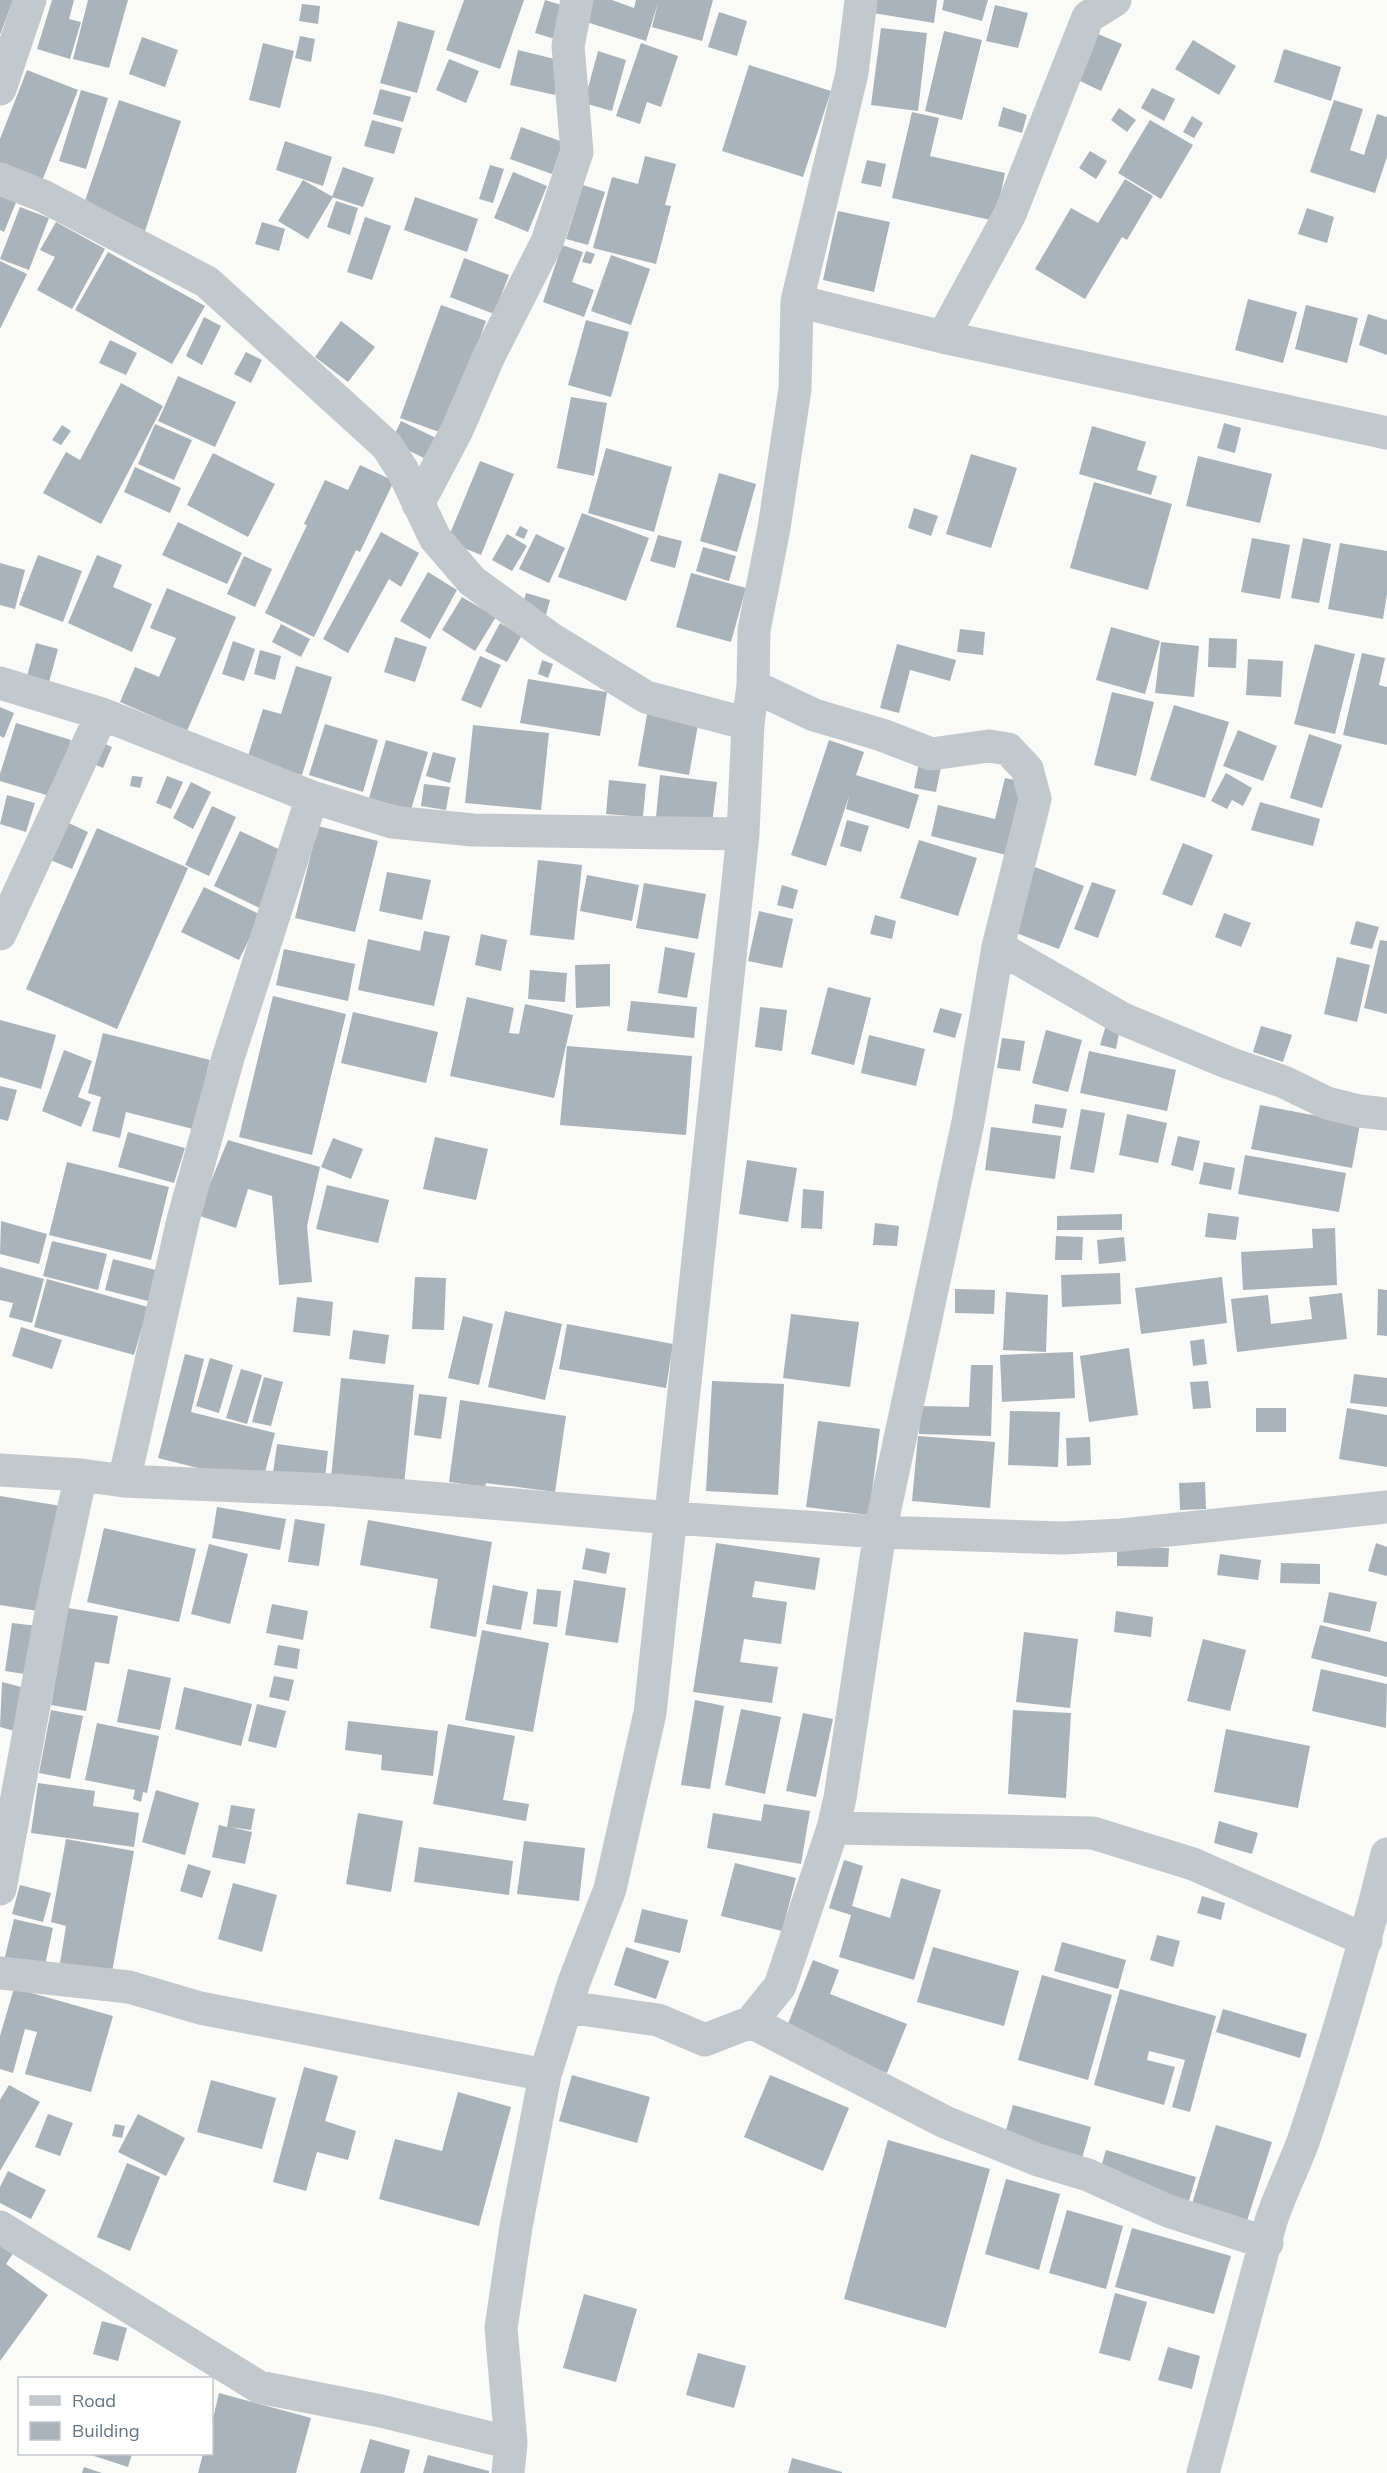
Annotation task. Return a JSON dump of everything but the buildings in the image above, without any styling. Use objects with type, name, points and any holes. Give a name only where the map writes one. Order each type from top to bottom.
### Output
[{"type":"street","points":[[0,89],[30,0]]},
{"type":"street","points":[[418,504],[457,430],[489,356],[547,242],[577,152],[568,46],[577,0]]},
{"type":"street","points":[[0,2227],[259,2387],[381,2411],[510,2458],[501,2328],[516,2227],[545,2075],[574,1982],[610,1889],[650,1713],[743,834],[748,724],[753,686],[754,630],[774,528],[795,389],[797,301],[852,73],[861,0]]},
{"type":"street","points":[[943,337],[1010,214],[1088,17],[1115,0]]},
{"type":"street","points":[[0,179],[44,196],[207,282],[387,446],[403,471],[435,538],[472,581],[550,638],[646,697],[748,724]]},
{"type":"street","points":[[797,301],[943,337],[1387,433]]},
{"type":"street","points":[[0,683],[102,714],[312,797],[392,822],[473,830],[743,834]]},
{"type":"street","points":[[567,2007],[658,2020],[705,2040],[751,2022],[780,1986],[833,1828],[840,1798],[880,1532],[968,1122],[998,947],[1035,799],[1027,769],[1008,749],[989,746],[931,754],[882,735],[814,715],[753,686]]},
{"type":"street","points":[[0,934],[102,714]]},
{"type":"street","points":[[124,1481],[183,1220],[228,1058],[312,797]]},
{"type":"street","points":[[998,947],[1123,1019],[1229,1063],[1284,1082],[1328,1103],[1359,1111],[1387,1114]]},
{"type":"street","points":[[0,1470],[81,1475],[124,1481],[334,1490],[672,1518],[880,1532],[1062,1538],[1122,1535],[1387,1507]]},
{"type":"street","points":[[0,1889],[51,1613],[81,1475]]},
{"type":"street","points":[[833,1828],[1093,1833],[1192,1864],[1366,1940]]},
{"type":"street","points":[[1203,2473],[1282,2188],[1304,2139],[1366,1940],[1387,1854]]},
{"type":"street","points":[[0,1973],[129,1987],[200,2008],[545,2075]]},
{"type":"street","points":[[751,2022],[945,2122],[1038,2160],[1088,2175],[1168,2211],[1267,2243]]}]
